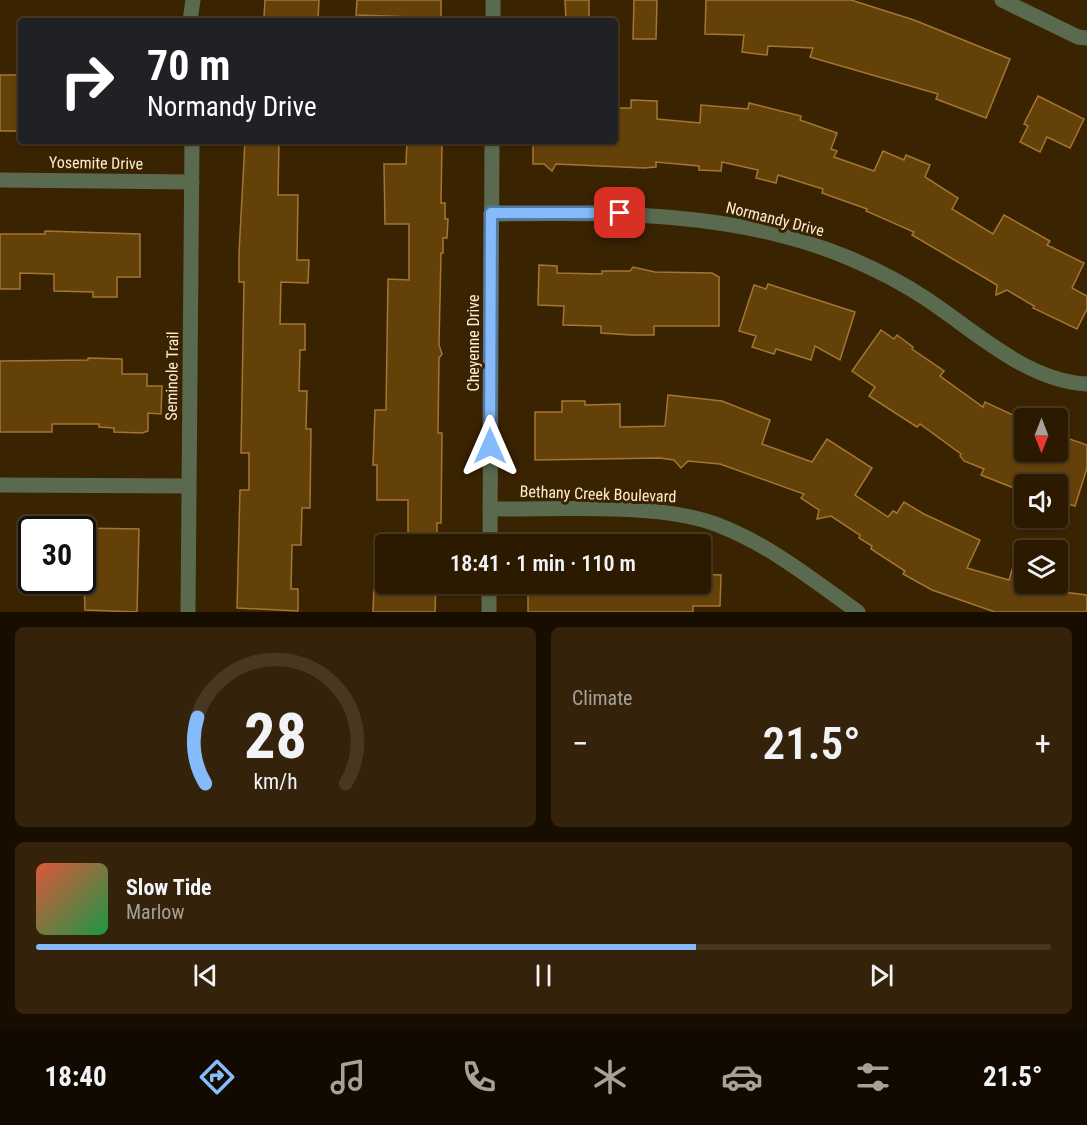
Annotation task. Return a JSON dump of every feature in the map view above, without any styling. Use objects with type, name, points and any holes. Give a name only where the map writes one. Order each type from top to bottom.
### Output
[{"type":"street","points":[[190,18],[193,0]]},
{"type":"street","points":[[493,0],[493,18]]},
{"type":"street","points":[[1002,0],[1078,37],[1087,38]]},
{"type":"street","name":"Seminole Trail","points":[[188,612],[192,144]]},
{"type":"street","name":"Cheyenne Drive","points":[[490,534],[492,144]]},
{"type":"street","name":"Yosemite Drive","points":[[0,180],[192,182]]},
{"type":"street","name":"Normandy Drive","points":[[491,213],[620,213],[681,217],[747,227],[805,242],[888,276],[1016,360],[1044,375],[1087,384]]},
{"type":"street","points":[[0,485],[188,486]]},
{"type":"street","name":"Bethany Creek Boulevard","points":[[490,509],[633,511],[684,515],[717,524],[754,541],[791,564],[858,612]]},
{"type":"street","points":[[489,594],[489,612]]},
{"type":"building","points":[[265,0],[319,0],[318,18],[264,18]]},
{"type":"building","points":[[357,0],[441,0],[441,18],[356,15]]},
{"type":"building","points":[[565,0],[589,0],[589,18],[566,18]]},
{"type":"building","points":[[634,0],[657,0],[656,39],[633,39]]},
{"type":"building","points":[[706,0],[851,0],[914,20],[1010,59],[986,118],[936,99],[938,94],[810,57],[813,48],[768,46],[767,55],[742,52],[744,35],[705,34]]},
{"type":"building","points":[[0,75],[18,75],[18,131],[0,131]]},
{"type":"building","points":[[1038,96],[1084,119],[1070,148],[1047,137],[1040,152],[1020,142],[1028,126],[1024,124]]},
{"type":"building","points":[[631,100],[657,101],[657,119],[700,123],[701,105],[748,109],[749,103],[801,116],[800,120],[837,133],[831,149],[837,151],[834,157],[874,171],[883,151],[904,160],[906,155],[930,165],[925,177],[958,198],[952,209],[993,234],[1004,215],[1050,241],[1047,245],[1084,263],[1072,288],[1087,296],[1087,309],[1077,329],[1033,308],[1034,306],[1007,290],[996,295],[997,285],[912,235],[914,232],[866,211],[867,209],[822,193],[823,189],[778,175],[776,183],[756,178],[758,170],[722,162],[721,171],[699,170],[699,166],[656,162],[656,167],[644,168],[556,164],[552,171],[544,164],[533,164],[533,144],[618,144],[618,108],[631,108]]},
{"type":"building","points":[[245,144],[279,144],[278,195],[298,195],[297,260],[309,260],[308,283],[281,282],[280,324],[305,324],[305,350],[300,350],[299,391],[307,391],[306,429],[311,429],[310,508],[302,508],[301,545],[292,545],[291,589],[298,589],[298,611],[237,608],[240,490],[249,490],[249,453],[241,453],[244,282],[239,282]]},
{"type":"building","points":[[407,144],[442,144],[441,203],[445,203],[445,219],[448,219],[447,238],[443,238],[443,253],[441,253],[439,345],[442,354],[439,358],[438,433],[442,433],[441,523],[437,523],[437,534],[408,534],[408,500],[377,500],[377,465],[373,465],[375,410],[386,410],[388,279],[409,280],[409,224],[385,224],[384,164],[406,164]]},
{"type":"building","points":[[45,231],[140,234],[140,277],[117,277],[117,297],[93,297],[93,292],[54,291],[54,274],[20,273],[20,289],[0,289],[0,234],[45,234]]},
{"type":"building","points":[[539,265],[557,266],[557,273],[602,274],[602,271],[630,271],[633,267],[655,272],[712,273],[719,277],[719,326],[654,326],[654,335],[631,335],[601,333],[601,326],[563,325],[564,306],[538,305]]},
{"type":"building","points":[[768,284],[855,312],[840,360],[815,346],[811,360],[776,349],[774,354],[752,347],[756,336],[739,331],[754,285],[766,289]]},
{"type":"building","points":[[881,330],[894,339],[897,335],[913,347],[912,349],[944,371],[940,376],[983,407],[985,402],[1014,415],[1014,462],[1068,462],[1068,438],[1087,445],[1087,468],[1075,506],[1068,504],[1068,474],[1014,474],[1014,488],[981,475],[984,469],[964,461],[961,454],[920,424],[917,427],[869,396],[875,387],[852,371]]},
{"type":"building","points":[[88,358],[122,359],[122,374],[147,374],[147,386],[162,386],[161,414],[148,413],[148,431],[142,433],[114,432],[114,428],[99,427],[99,424],[52,424],[52,432],[0,432],[0,361],[88,360]]},
{"type":"building","points":[[668,395],[722,401],[770,420],[762,444],[812,462],[827,439],[872,468],[855,495],[888,517],[893,511],[897,513],[904,502],[980,540],[967,568],[1009,580],[1014,563],[1014,594],[1068,593],[1087,595],[1087,612],[995,612],[932,590],[903,574],[905,571],[871,549],[872,546],[859,538],[860,535],[831,516],[817,519],[819,510],[801,498],[804,494],[720,464],[688,461],[681,468],[674,460],[660,458],[535,460],[535,412],[562,412],[562,401],[585,401],[585,405],[620,404],[620,427],[665,426]]},
{"type":"building","points":[[96,528],[139,529],[137,612],[85,610],[84,594],[96,594]]},
{"type":"building","points":[[711,575],[721,575],[720,606],[693,606],[693,612],[528,612],[528,594],[711,594]]},
{"type":"building","points":[[374,584],[375,594],[436,594],[435,612],[373,612]]},
{"type":"route","points":[[490,446],[491,213],[620,213]]}]
